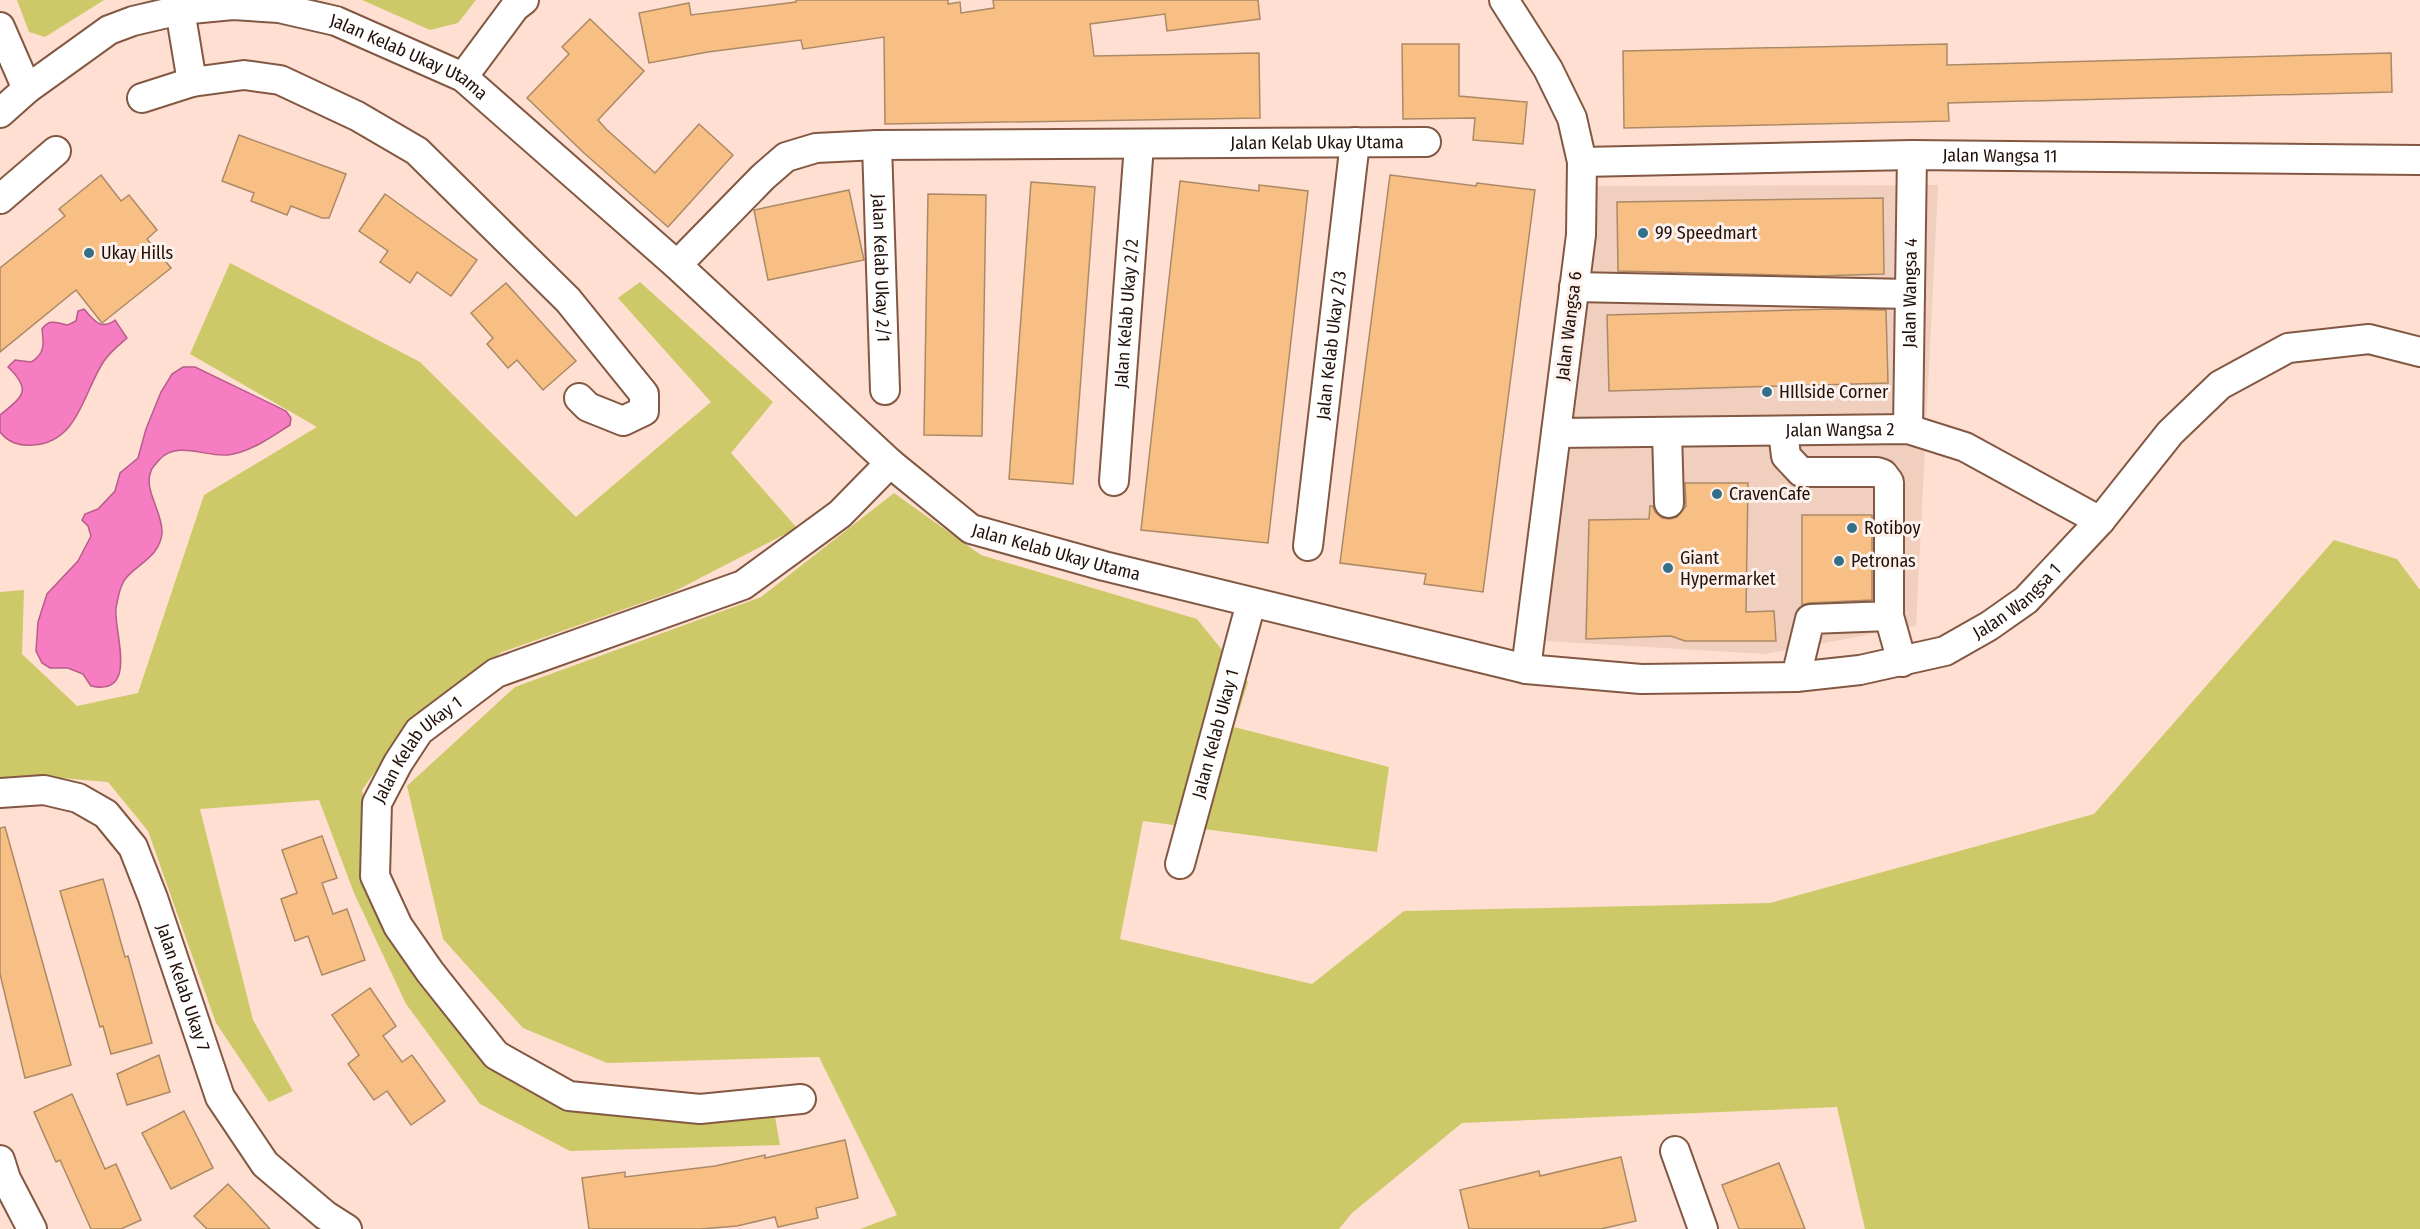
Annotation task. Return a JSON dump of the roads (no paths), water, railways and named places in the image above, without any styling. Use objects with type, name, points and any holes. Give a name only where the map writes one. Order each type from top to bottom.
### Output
[{"type":"street","points":[[463,77],[515,7],[524,0]]},
{"type":"street","name":"Jalan Wangsa 6","points":[[1504,0],[1548,69],[1572,118],[1582,162],[1581,235],[1526,669]]},
{"type":"street","name":"Jalan Kelab Ukay Utama","points":[[0,113],[27,89],[109,30],[133,21],[180,10],[232,5],[279,8],[336,21],[463,77],[677,266],[890,463],[971,529],[1104,566],[1526,669]]},
{"type":"street","points":[[180,10],[192,82]]},
{"type":"street","points":[[0,27],[27,89]]},
{"type":"street","points":[[142,98],[192,82],[244,75],[280,80],[357,116],[417,151],[568,300],[644,394],[644,411],[622,421],[588,407],[579,398]]},
{"type":"street","name":"Jalan Kelab Ukay 2/3","points":[[1308,546],[1355,142]]},
{"type":"street","name":"Jalan Kelab Ukay Utama","points":[[677,266],[763,177],[786,158],[816,148],[877,145],[1426,142]]},
{"type":"street","name":"Jalan Kelab Ukay 2/1","points":[[877,145],[885,390]]},
{"type":"street","name":"Jalan Kelab Ukay 2/2","points":[[1114,481],[1139,145]]},
{"type":"street","points":[[1,197],[56,151]]},
{"type":"street","name":"Jalan Wangsa 11","points":[[1582,162],[1912,155],[2420,160]]},
{"type":"street","name":"Jalan Wangsa 4","points":[[1908,429],[1912,155]]},
{"type":"street","points":[[1574,287],[1910,294]]},
{"type":"street","name":"Jalan Wangsa 1","points":[[1526,669],[1641,679],[1796,677],[1860,670],[1945,651],[1989,626],[2026,600],[2100,520],[2170,433],[2220,386],[2288,348],[2369,339],[2420,352]]},
{"type":"street","name":"Jalan Wangsa 2","points":[[1556,433],[1908,429],[1965,447],[2100,520]]},
{"type":"street","points":[[1783,431],[1786,456],[1801,472],[1877,472],[1883,474],[1889,482],[1890,616],[1902,662]]},
{"type":"street","points":[[1667,432],[1669,503]]},
{"type":"street","name":"Jalan Kelab Ukay 1","points":[[801,1099],[700,1110],[569,1096],[496,1055],[430,972],[398,926],[375,876],[377,803],[419,730],[496,673],[743,585],[840,514],[890,463]]},
{"type":"street","name":"Jalan Kelab Ukay 1","points":[[1180,864],[1251,603]]},
{"type":"street","points":[[1796,677],[1810,619],[1890,616]]},
{"type":"street","name":"Jalan Kelab Ukay 7","points":[[0,793],[44,790],[78,798],[106,814],[133,847],[153,898],[220,1097],[265,1164],[325,1215],[347,1229]]},
{"type":"street","points":[[1675,1150],[1703,1229]]},
{"type":"street","points":[[2,1173],[32,1229]]},
{"type":"place","name":"99 Speedmart","points":[[1643,233]]},
{"type":"place","name":"Ukay Hills","points":[[89,253]]},
{"type":"place","name":"HIllside Corner","points":[[1767,392]]},
{"type":"place","name":"CravenCafe","points":[[1717,494]]},
{"type":"place","name":"Rotiboy","points":[[1852,528]]},
{"type":"place","name":"Petronas","points":[[1839,561]]},
{"type":"place","name":"Giant Hypermarket","points":[[1668,568]]}]
